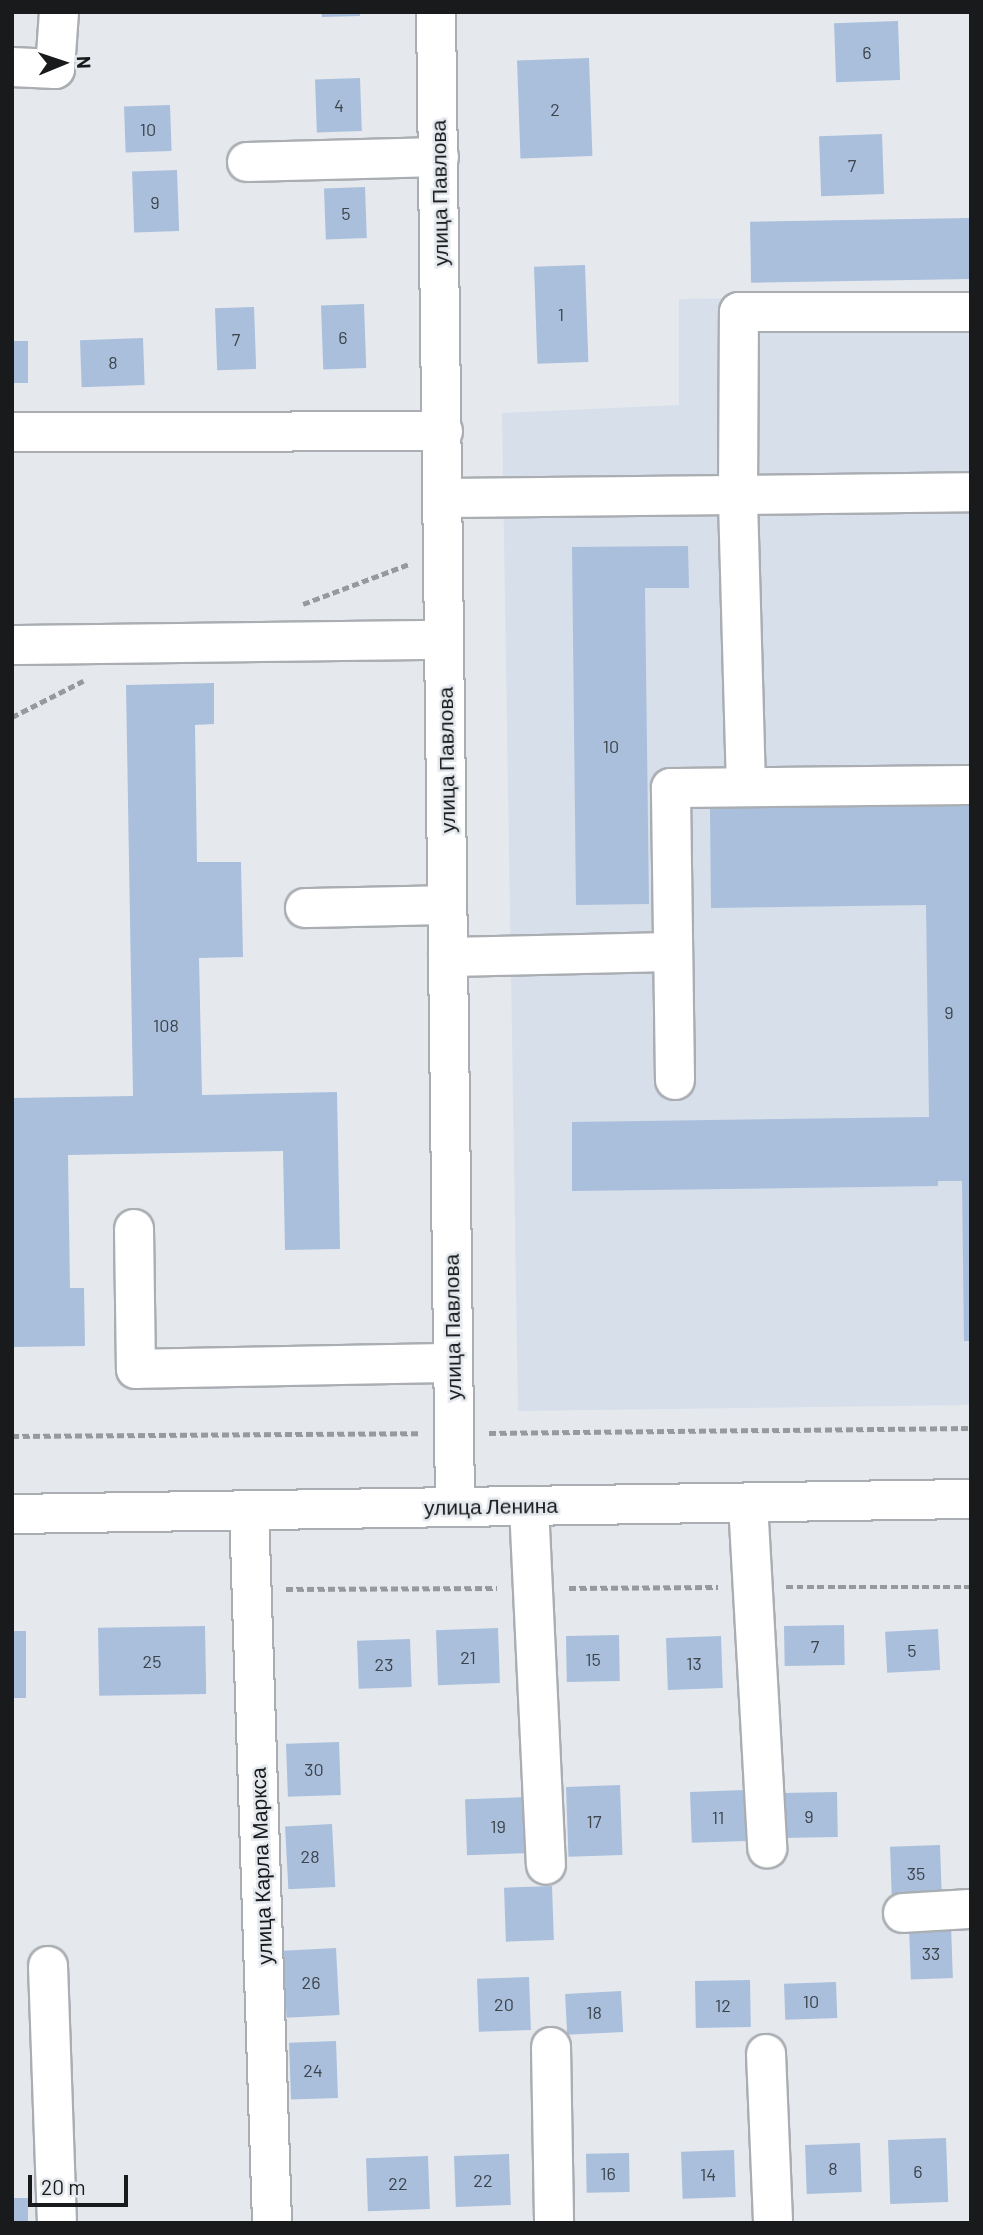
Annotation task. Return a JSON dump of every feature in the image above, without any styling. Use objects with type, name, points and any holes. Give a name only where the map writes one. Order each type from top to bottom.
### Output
[{"type":"street","points":[[12,67],[55,68],[59,12]]},
{"type":"street","name":"улица Павлова","points":[[436,12],[455,1507]]},
{"type":"street","points":[[247,162],[439,158]]},
{"type":"street","points":[[746,787],[738,495],[738,312],[971,312]]},
{"type":"street","points":[[12,432],[443,431]]},
{"type":"street","points":[[444,498],[971,492]]},
{"type":"street","points":[[12,645],[444,640]]},
{"type":"street","points":[[675,1080],[671,788],[971,785]]},
{"type":"street","points":[[305,908],[447,905]]},
{"type":"street","points":[[448,957],[673,953]]},
{"type":"street","points":[[134,1229],[136,1369],[452,1363]]},
{"type":"street","name":"улица Ленина","points":[[12,1514],[971,1499]]},
{"type":"street","points":[[748,1503],[767,1848]]},
{"type":"street","points":[[529,1506],[546,1864]]},
{"type":"street","name":"улица Карла Маркса","points":[[249,1510],[272,2223]]},
{"type":"street","points":[[903,1913],[971,1909]]},
{"type":"street","points":[[48,1966],[57,2223]]},
{"type":"street","points":[[551,2048],[554,2223]]},
{"type":"street","points":[[766,2054],[773,2223]]},
{"type":"path","points":[[252,1589],[971,1587]]},
{"type":"shaded area","points":[[971,295],[971,1405],[518,1411],[502,413],[679,405],[679,299]]},
{"type":"building","points":[[321,12],[360,12],[360,16],[322,17]]},
{"type":"building","points":[[898,21],[900,80],[836,82],[834,23]]},
{"type":"building","points":[[589,58],[592,156],[520,158],[517,61]]},
{"type":"building","points":[[360,78],[362,131],[317,133],[315,80]]},
{"type":"building","points":[[170,105],[172,151],[126,153],[124,107]]},
{"type":"building","points":[[882,134],[884,194],[821,196],[819,136]]},
{"type":"building","points":[[177,170],[179,231],[134,233],[132,172]]},
{"type":"building","points":[[365,187],[367,238],[326,239],[324,188]]},
{"type":"building","points":[[969,218],[970,279],[751,283],[750,222]]},
{"type":"building","points":[[585,265],[588,362],[537,364],[534,267]]},
{"type":"building","points":[[364,304],[366,368],[323,369],[321,306]]},
{"type":"building","points":[[254,307],[256,369],[217,370],[215,308]]},
{"type":"building","points":[[143,338],[145,385],[82,387],[80,340]]},
{"type":"building","points":[[12,341],[28,341],[28,383],[12,383]]},
{"type":"building","points":[[688,546],[689,588],[645,588],[649,904],[576,905],[572,547]]},
{"type":"building","points":[[214,683],[214,724],[195,725],[197,862],[241,862],[243,957],[199,958],[202,1095],[337,1092],[340,1249],[285,1250],[283,1151],[68,1155],[70,1288],[84,1288],[85,1346],[12,1347],[12,1098],[133,1096],[126,685]]},
{"type":"building","points":[[971,805],[971,1341],[964,1341],[962,1181],[938,1181],[938,1186],[572,1191],[572,1122],[929,1117],[926,905],[711,908],[710,808]]},
{"type":"building","points":[[844,1625],[845,1665],[785,1666],[784,1626]]},
{"type":"building","points":[[205,1626],[206,1694],[99,1696],[98,1628]]},
{"type":"building","points":[[498,1628],[500,1683],[438,1685],[436,1630]]},
{"type":"building","points":[[938,1629],[940,1670],[887,1673],[885,1632]]},
{"type":"building","points":[[12,1631],[26,1631],[26,1698],[12,1698]]},
{"type":"building","points":[[619,1635],[620,1681],[567,1682],[566,1636]]},
{"type":"building","points":[[721,1636],[723,1688],[668,1690],[666,1638]]},
{"type":"building","points":[[410,1639],[412,1687],[359,1689],[357,1641]]},
{"type":"building","points":[[339,1742],[341,1795],[288,1797],[286,1744]]},
{"type":"building","points":[[620,1785],[622,1855],[568,1857],[566,1787]]},
{"type":"building","points":[[744,1790],[746,1841],[692,1843],[690,1792]]},
{"type":"building","points":[[837,1792],[838,1837],[781,1838],[780,1793]]},
{"type":"building","points":[[530,1797],[532,1853],[467,1855],[465,1799]]},
{"type":"building","points":[[332,1824],[335,1887],[288,1889],[285,1826]]},
{"type":"building","points":[[940,1845],[942,1899],[892,1901],[890,1847]]},
{"type":"building","points":[[552,1886],[554,1940],[506,1942],[504,1888]]},
{"type":"building","points":[[951,1925],[953,1978],[911,1979],[909,1926]]},
{"type":"building","points":[[336,1948],[340,2015],[287,2018],[283,1951]]},
{"type":"building","points":[[529,1977],[531,2030],[479,2032],[477,1979]]},
{"type":"building","points":[[750,1980],[751,2027],[696,2028],[695,1981]]},
{"type":"building","points":[[836,1982],[837,2018],[785,2020],[784,1984]]},
{"type":"building","points":[[621,1991],[623,2032],[567,2035],[565,1994]]},
{"type":"building","points":[[336,2041],[338,2098],[291,2100],[289,2043]]},
{"type":"building","points":[[946,2138],[948,2202],[890,2204],[888,2140]]},
{"type":"building","points":[[860,2143],[862,2192],[807,2194],[805,2145]]},
{"type":"building","points":[[734,2150],[736,2197],[683,2199],[681,2152]]},
{"type":"building","points":[[629,2153],[630,2192],[587,2193],[586,2154]]},
{"type":"building","points":[[509,2154],[511,2205],[456,2207],[454,2156]]},
{"type":"building","points":[[428,2156],[430,2209],[368,2211],[366,2158]]},
{"type":"building","points":[[12,2198],[28,2198],[28,2223],[12,2223]]}]
